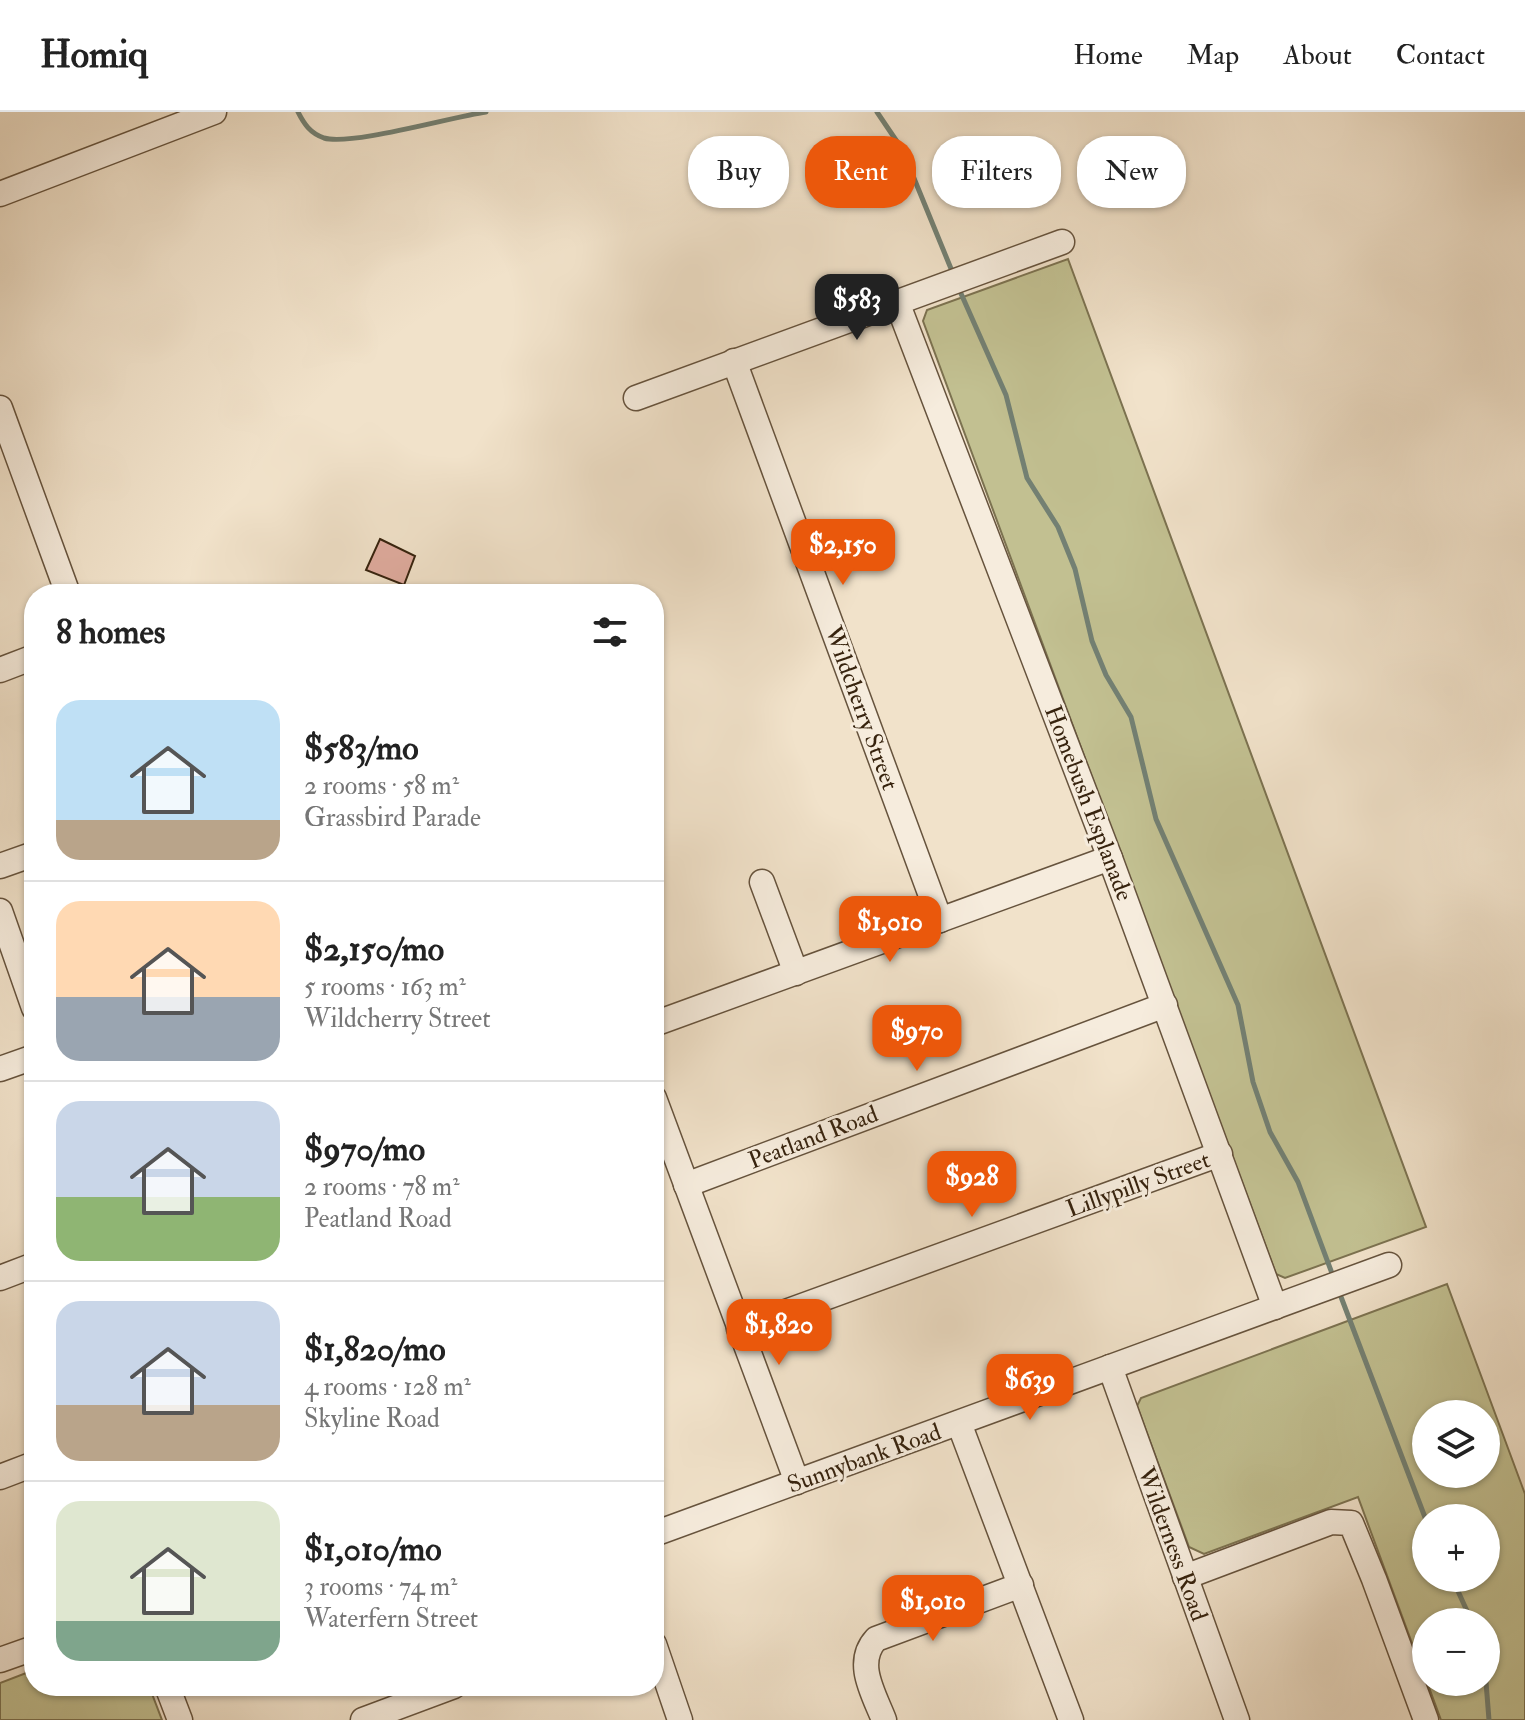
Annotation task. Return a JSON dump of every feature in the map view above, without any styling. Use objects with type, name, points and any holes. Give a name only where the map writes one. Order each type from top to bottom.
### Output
[{"type":"street","points":[[0,194],[214,112]]},
{"type":"street","points":[[636,398],[1062,242]]},
{"type":"street","name":"Homebush Esplanade","points":[[897,302],[1110,858],[1275,1307]]},
{"type":"street","name":"Wildcherry Street","points":[[734,361],[940,920]]},
{"type":"street","points":[[0,408],[64,584]]},
{"type":"street","points":[[0,670],[24,661]]},
{"type":"street","points":[[0,866],[24,858]]},
{"type":"street","points":[[664,1020],[1110,858]]},
{"type":"street","points":[[762,882],[796,973]]},
{"type":"street","points":[[0,911],[24,979]]},
{"type":"street","name":"Peatland Road","points":[[686,1185],[1165,1005]]},
{"type":"street","points":[[0,1069],[24,1061]]},
{"type":"street","points":[[664,1125],[797,1482]]},
{"type":"street","name":"Lillypilly Street","points":[[739,1329],[1220,1154]]},
{"type":"street","name":"Sunnybank Road","points":[[664,1530],[1389,1265]]},
{"type":"street","points":[[0,1278],[24,1269]]},
{"type":"street","name":"Wilderness Road","points":[[1110,1367],[1237,1720]]},
{"type":"street","points":[[959,1423],[1071,1720]]},
{"type":"street","points":[[0,1477],[24,1468]]},
{"type":"street","points":[[1185,1577],[1331,1522],[1351,1523],[1426,1720]]},
{"type":"street","points":[[884,1720],[864,1664],[867,1648],[876,1639],[1021,1585]]},
{"type":"street","points":[[0,1660],[24,1652]]},
{"type":"street","points":[[664,1673],[680,1720]]},
{"type":"street","points":[[171,1696],[180,1720]]},
{"type":"street","points":[[363,1720],[427,1696]]},
{"type":"shaded area","points":[[1068,259],[1426,1227],[1285,1278],[1276,1274],[923,321],[927,310]]},
{"type":"shaded area","points":[[1447,1284],[1490,1400],[1412,1400],[1412,1488],[1500,1488],[1500,1427],[1525,1494],[1525,1720],[1441,1720],[1432,1696],[1500,1696],[1500,1608],[1412,1608],[1412,1643],[1358,1497],[1204,1554],[1189,1547],[1137,1406],[1141,1398]]},
{"type":"shaded area","points":[[24,1674],[24,1696],[153,1696],[162,1720],[0,1720],[0,1683]]},
{"type":"building","points":[[380,539],[415,556],[404,584],[366,570]]},
{"type":"waterway","points":[[298,112],[315,134],[337,139],[378,135],[486,112]]},
{"type":"waterway","points":[[877,112],[902,149],[954,276]]},
{"type":"waterway","points":[[959,289],[1006,395],[1027,478],[1058,527],[1075,569],[1092,641],[1106,675],[1131,717],[1156,819],[1238,1005],[1253,1082],[1270,1132],[1298,1182],[1333,1276]]},
{"type":"waterway","points":[[1338,1289],[1420,1504]]},
{"type":"waterway","points":[[1458,1592],[1466,1608]]},
{"type":"waterway","points":[[1487,1696],[1489,1720]]}]
